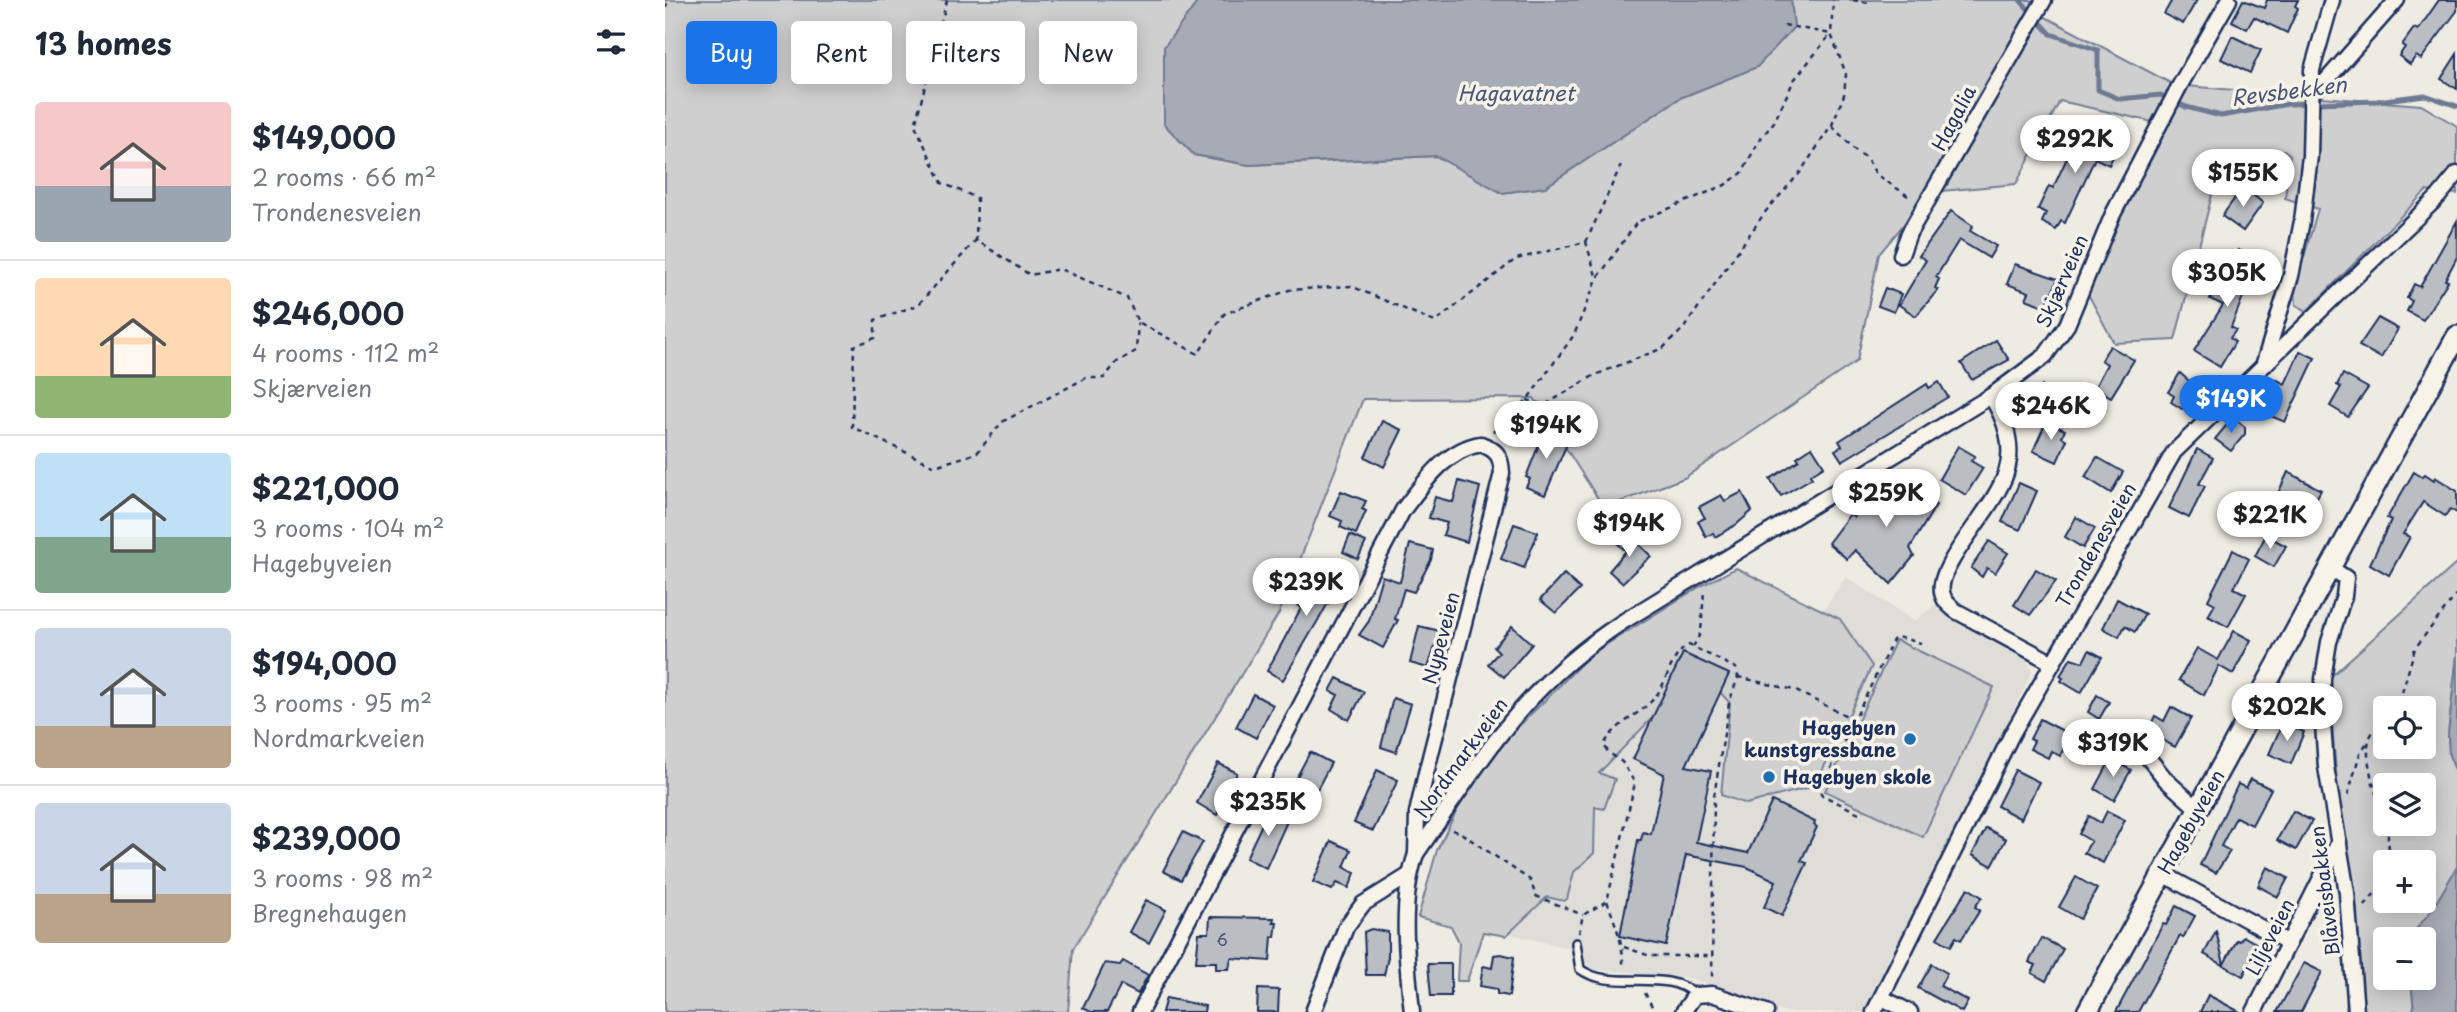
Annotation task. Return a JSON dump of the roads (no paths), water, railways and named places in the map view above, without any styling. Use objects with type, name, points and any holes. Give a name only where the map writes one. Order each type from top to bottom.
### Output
[{"type":"main road","name":"Hagebyveien","points":[[2087,1012],[2457,336]]},
{"type":"street","name":"Hagalia","points":[[1901,255],[1909,233],[1926,208],[2044,0]]},
{"type":"street","name":"Skjærveien","points":[[1991,396],[2045,356],[2062,333],[2129,182],[2229,0]]},
{"type":"street","points":[[2263,368],[2291,276],[2302,221],[2310,156],[2310,92],[2316,52],[2332,0]]},
{"type":"street","points":[[2310,92],[2324,83],[2397,0]]},
{"type":"street","name":"Trondenesveien","points":[[1874,1012],[1949,856],[2051,663],[2174,452],[2438,197],[2457,174]]},
{"type":"street","name":"Nordmarkveien","points":[[1412,1012],[1407,950],[1408,876],[1416,854],[1497,735],[1543,683],[1597,638],[1991,396]]},
{"type":"street","points":[[1991,396],[2009,439],[2006,473],[1986,512],[1945,573],[1942,593],[1946,603],[1956,611],[2051,663]]},
{"type":"street","name":"Nypeveien","points":[[1140,1012],[1403,510],[1445,461],[1468,446],[1481,444],[1496,451],[1501,458],[1502,473],[1426,773],[1417,813],[1416,854]]},
{"type":"street","name":"Blåveisbakken","points":[[2331,568],[2346,578],[2344,596],[2329,642],[2323,679],[2325,745],[2350,921],[2356,1012]]},
{"type":"street","points":[[2146,755],[2198,809]]},
{"type":"street","name":"Liljeveien","points":[[2254,1012],[2339,842]]},
{"type":"street","points":[[2163,874],[2289,943]]},
{"type":"street","points":[[1313,1012],[1346,927],[1363,904],[1408,876]]},
{"type":"street","points":[[1683,1012],[1695,995],[1712,994],[1766,1012]]},
{"type":"street","points":[[1882,998],[1910,1012]]},
{"type":"lane","points":[[1576,943],[1580,969],[1592,978],[1674,984],[1695,995]]},
{"type":"water","name":"Hagavatnet","points":[[1199,0],[1791,0],[1794,27],[1757,67],[1680,98],[1545,187],[1502,193],[1436,156],[1249,165],[1194,155],[1164,124],[1164,47]]},
{"type":"water","points":[[2457,655],[2457,774],[2449,755],[2448,734]]},
{"type":"water","points":[[2457,867],[2457,1012],[2414,1012],[2412,990],[2436,990],[2436,927],[2418,927],[2430,913],[2436,913],[2436,903]]},
{"type":"waterway","name":"Revsbekken","points":[[2020,0],[2051,34],[2098,50],[2098,90],[2120,99],[2161,95],[2186,107],[2221,116],[2288,104],[2377,101],[2425,95],[2457,106]]},
{"type":"place","name":"Hagebyen kunstgressbane","points":[[1910,739]]},
{"type":"place","name":"Hagebyen skole","points":[[1769,777]]}]
